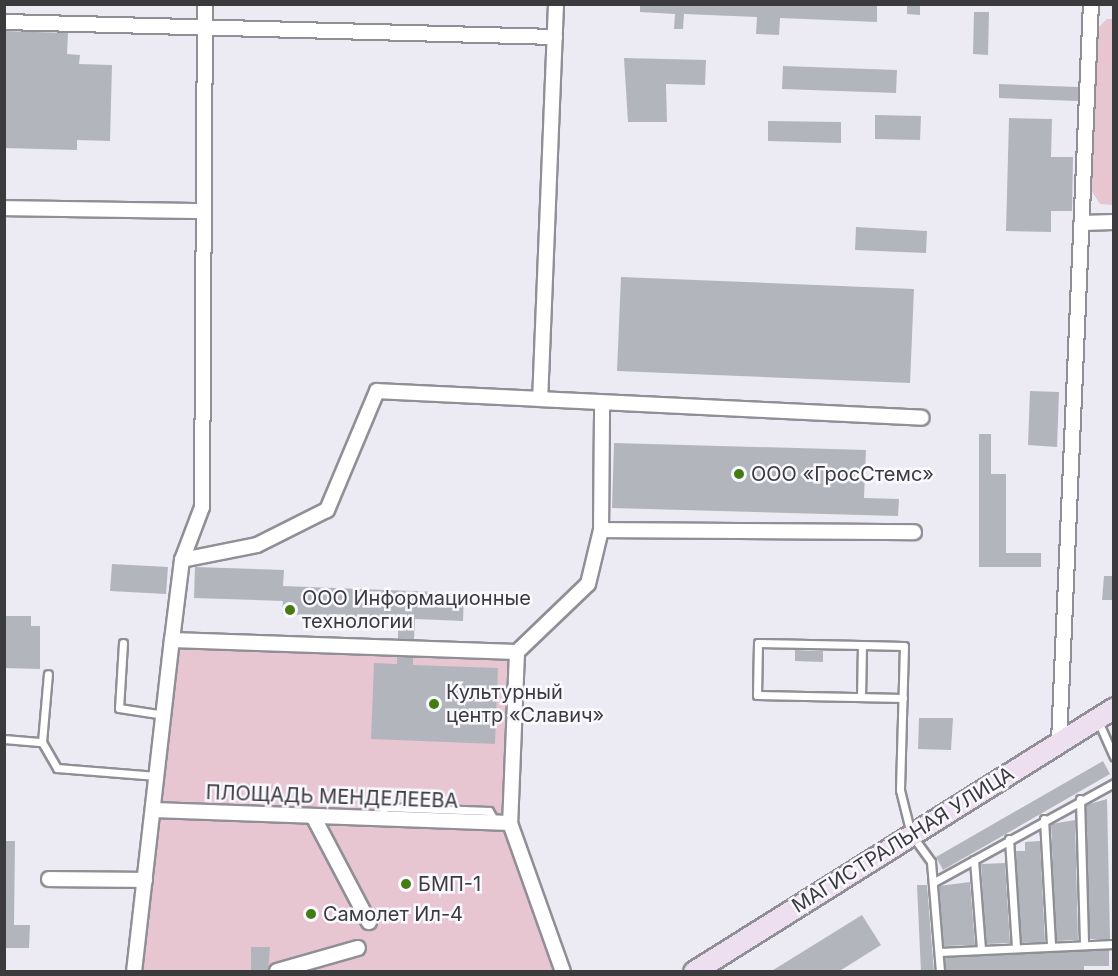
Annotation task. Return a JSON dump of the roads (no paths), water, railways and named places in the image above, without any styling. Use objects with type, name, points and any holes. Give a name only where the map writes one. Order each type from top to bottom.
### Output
[{"type":"main road","name":"МАГИСТРАЛЬНАЯ УЛИЦА","points":[[694,972],[1105,714]]},
{"type":"street","points":[[134,972],[148,872],[182,560],[202,507],[205,4]]},
{"type":"street","points":[[540,399],[556,4]]},
{"type":"street","points":[[1059,742],[1091,4]]},
{"type":"street","points":[[4,22],[555,37]]},
{"type":"street","points":[[4,208],[204,211]]},
{"type":"street","points":[[1082,223],[1113,222]]},
{"type":"street","points":[[182,560],[257,545],[327,510],[377,391],[540,399],[602,406],[922,418]]},
{"type":"street","points":[[562,972],[503,823],[517,652],[588,584],[601,530],[602,406]]},
{"type":"street","points":[[601,530],[914,532]]},
{"type":"street","points":[[172,640],[517,652]]},
{"type":"street","name":"ПЛОЩАДЬ МЕНДЕЛЕЕВА","points":[[154,810],[274,818],[313,816],[503,823]]},
{"type":"street","points":[[313,816],[369,922]]},
{"type":"street","points":[[48,879],[148,872]]},
{"type":"street","points":[[277,971],[358,948]]},
{"type":"lane","points":[[123,643],[118,708],[164,715]]},
{"type":"lane","points":[[903,698],[757,695],[758,643],[904,646],[903,698],[900,790],[911,834],[931,862],[940,972]]},
{"type":"lane","points":[[861,697],[862,645]]},
{"type":"lane","points":[[48,674],[42,742],[57,768],[157,776]]},
{"type":"lane","points":[[1105,714],[1113,757]]},
{"type":"lane","points":[[4,739],[42,742]]},
{"type":"lane","points":[[934,882],[1080,799],[1113,783]]},
{"type":"lane","points":[[1080,799],[1084,945]]},
{"type":"lane","points":[[1044,819],[1051,946]]},
{"type":"lane","points":[[1009,839],[1016,947]]},
{"type":"lane","points":[[974,860],[981,949]]},
{"type":"lane","points":[[939,952],[1113,944]]},
{"type":"place","name":"ООО «ГросСтемс»","points":[[739,474]]},
{"type":"place","name":"ООО Информационные технологии","points":[[290,610]]},
{"type":"place","name":"Культурный центр «Славич»","points":[[434,704]]},
{"type":"place","name":"БМП-1","points":[[406,884]]},
{"type":"place","name":"Самолет Ил-4","points":[[311,914]]}]
